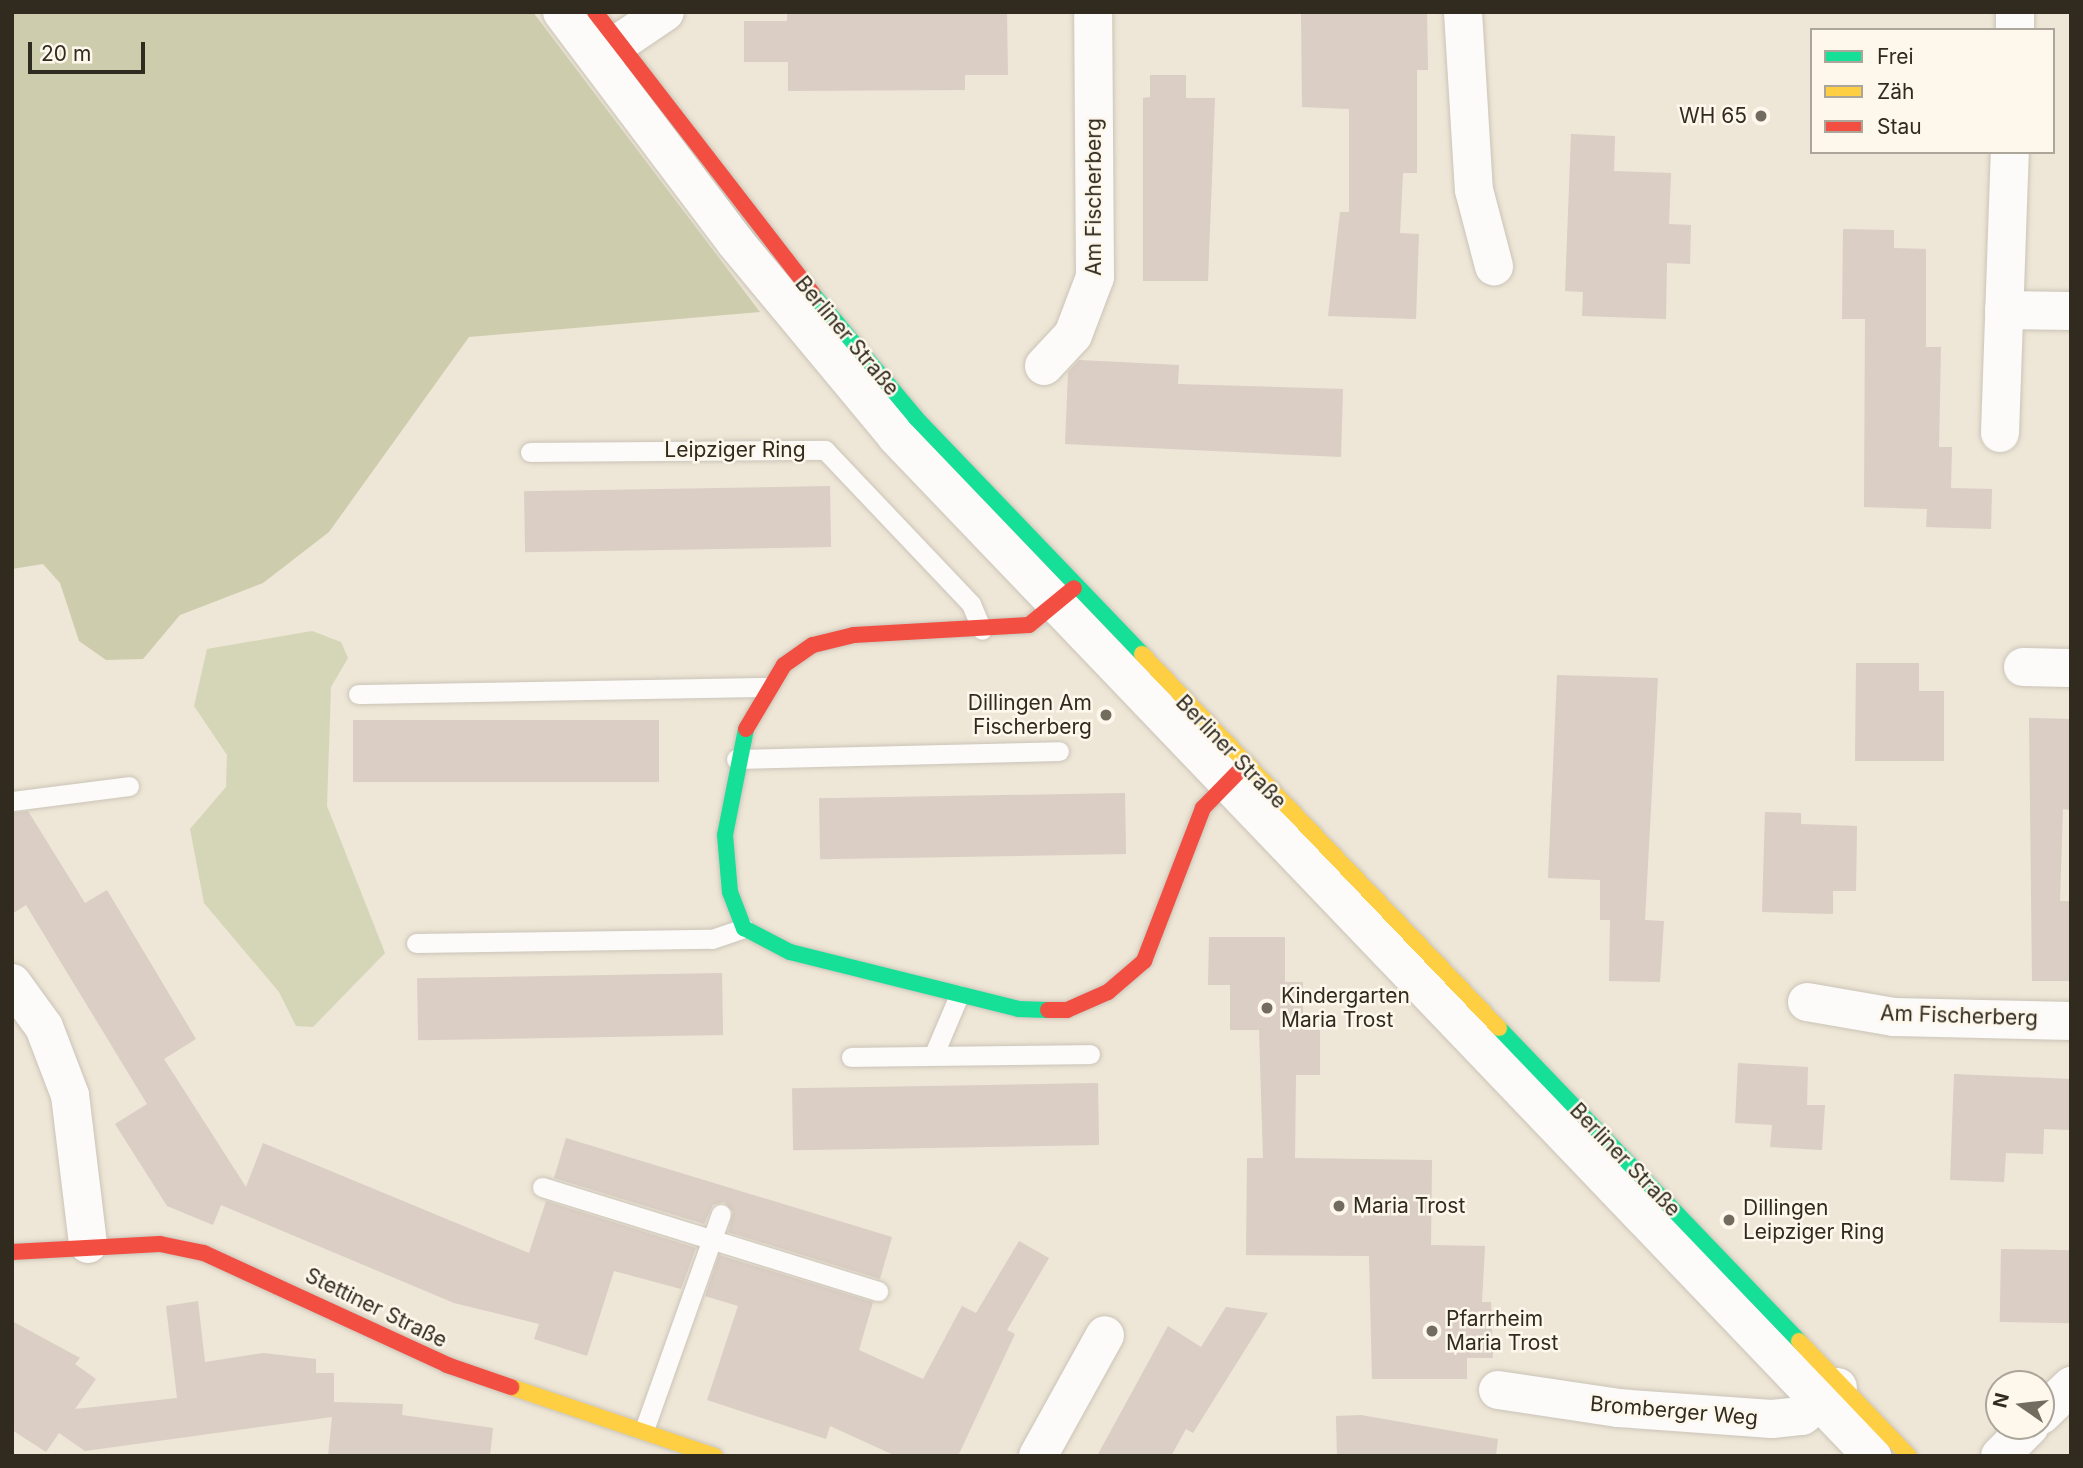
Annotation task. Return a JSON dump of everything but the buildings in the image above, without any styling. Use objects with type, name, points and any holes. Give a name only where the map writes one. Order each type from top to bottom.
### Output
[{"type":"street","name":"Berliner Straße","points":[[562,12],[607,51],[813,339],[1066,598],[1830,1395],[1909,1456]]},
{"type":"street","name":"Berliner Straße","points":[[595,12],[607,51]]},
{"type":"street","points":[[607,51],[666,12]]},
{"type":"street","name":"Am Fischerberg","points":[[1044,366],[1073,335],[1096,276],[1093,12]]},
{"type":"street","points":[[1463,12],[1474,190],[1494,266]]},
{"type":"street","points":[[2000,433],[2010,154]]},
{"type":"street","points":[[2004,310],[2071,311]]},
{"type":"street","points":[[1066,598],[1029,625],[844,637],[813,645],[765,687],[736,759],[725,835],[730,892],[744,928],[790,952],[959,995],[1018,1009],[1067,1010],[1108,992],[1144,961],[1203,808],[1235,775]]},
{"type":"street","points":[[2023,667],[2071,668]]},
{"type":"street","points":[[12,983],[44,1027],[70,1095],[88,1244]]},
{"type":"street","name":"Am Fischerberg","points":[[1807,1002],[1894,1017],[2071,1021]]},
{"type":"street","name":"Stettiner Straße","points":[[12,1252],[88,1244],[160,1244],[204,1253],[447,1365],[645,1427],[715,1456]]},
{"type":"street","points":[[1038,1456],[1105,1335]]},
{"type":"street","points":[[2055,1401],[2071,1386]]},
{"type":"street","name":"Bromberger Weg","points":[[1499,1390],[1689,1416],[1772,1419],[1802,1416],[1830,1395]]},
{"type":"street","name":"Berliner Straße","points":[[1830,1395],[1871,1456]]},
{"type":"street","points":[[2000,1456],[2016,1440]]},
{"type":"lane","name":"Leipziger Ring","points":[[530,452],[825,450],[971,604],[982,630]]},
{"type":"lane","points":[[358,694],[765,687]]},
{"type":"lane","points":[[736,759],[1059,751]]},
{"type":"lane","points":[[12,800],[129,786]]},
{"type":"lane","points":[[416,943],[712,939],[744,928]]},
{"type":"lane","points":[[934,1054],[959,995]]},
{"type":"lane","points":[[852,1057],[934,1054],[1090,1055]]},
{"type":"lane","points":[[542,1187],[714,1236],[878,1291]]},
{"type":"lane","points":[[645,1427],[721,1214]]},
{"type":"green space","points":[[12,12],[533,12],[760,312],[469,337],[329,532],[263,583],[180,615],[143,659],[106,660],[79,641],[60,583],[43,564],[12,569]]},
{"type":"green space","points":[[312,631],[341,642],[348,658],[331,687],[327,806],[385,953],[313,1027],[296,1026],[279,992],[204,903],[190,829],[226,787],[227,755],[194,706],[207,649]]},
{"type":"traffic: fast","points":[[812,293],[916,418],[1142,654]]},
{"type":"traffic: fast","points":[[746,729],[725,835],[730,892],[744,928],[790,952],[1018,1009],[1048,1010]]},
{"type":"traffic: fast","points":[[1499,1028],[1799,1341]]},
{"type":"traffic: slow","points":[[1142,654],[1499,1028]]},
{"type":"traffic: slow","points":[[1799,1341],[1909,1456]]},
{"type":"traffic: slow","points":[[511,1387],[715,1456]]},
{"type":"traffic: jam","points":[[595,12],[812,293]]},
{"type":"traffic: jam","points":[[746,729],[784,665],[813,645],[854,635],[1029,625],[1074,588]]},
{"type":"traffic: jam","points":[[1048,1010],[1067,1010],[1108,992],[1144,961],[1203,808],[1244,766]]},
{"type":"traffic: jam","points":[[12,1252],[160,1244],[204,1253],[447,1365],[511,1387]]},
{"type":"place","name":"WH 65","points":[[1761,116]]},
{"type":"place","name":"Dillingen Am Fischerberg","points":[[1106,715]]},
{"type":"place","name":"Kindergarten Maria Trost","points":[[1267,1008]]},
{"type":"place","name":"Maria Trost","points":[[1339,1206]]},
{"type":"place","name":"Dillingen Leipziger Ring","points":[[1729,1220]]},
{"type":"place","name":"Pfarrheim Maria Trost","points":[[1432,1331]]}]
